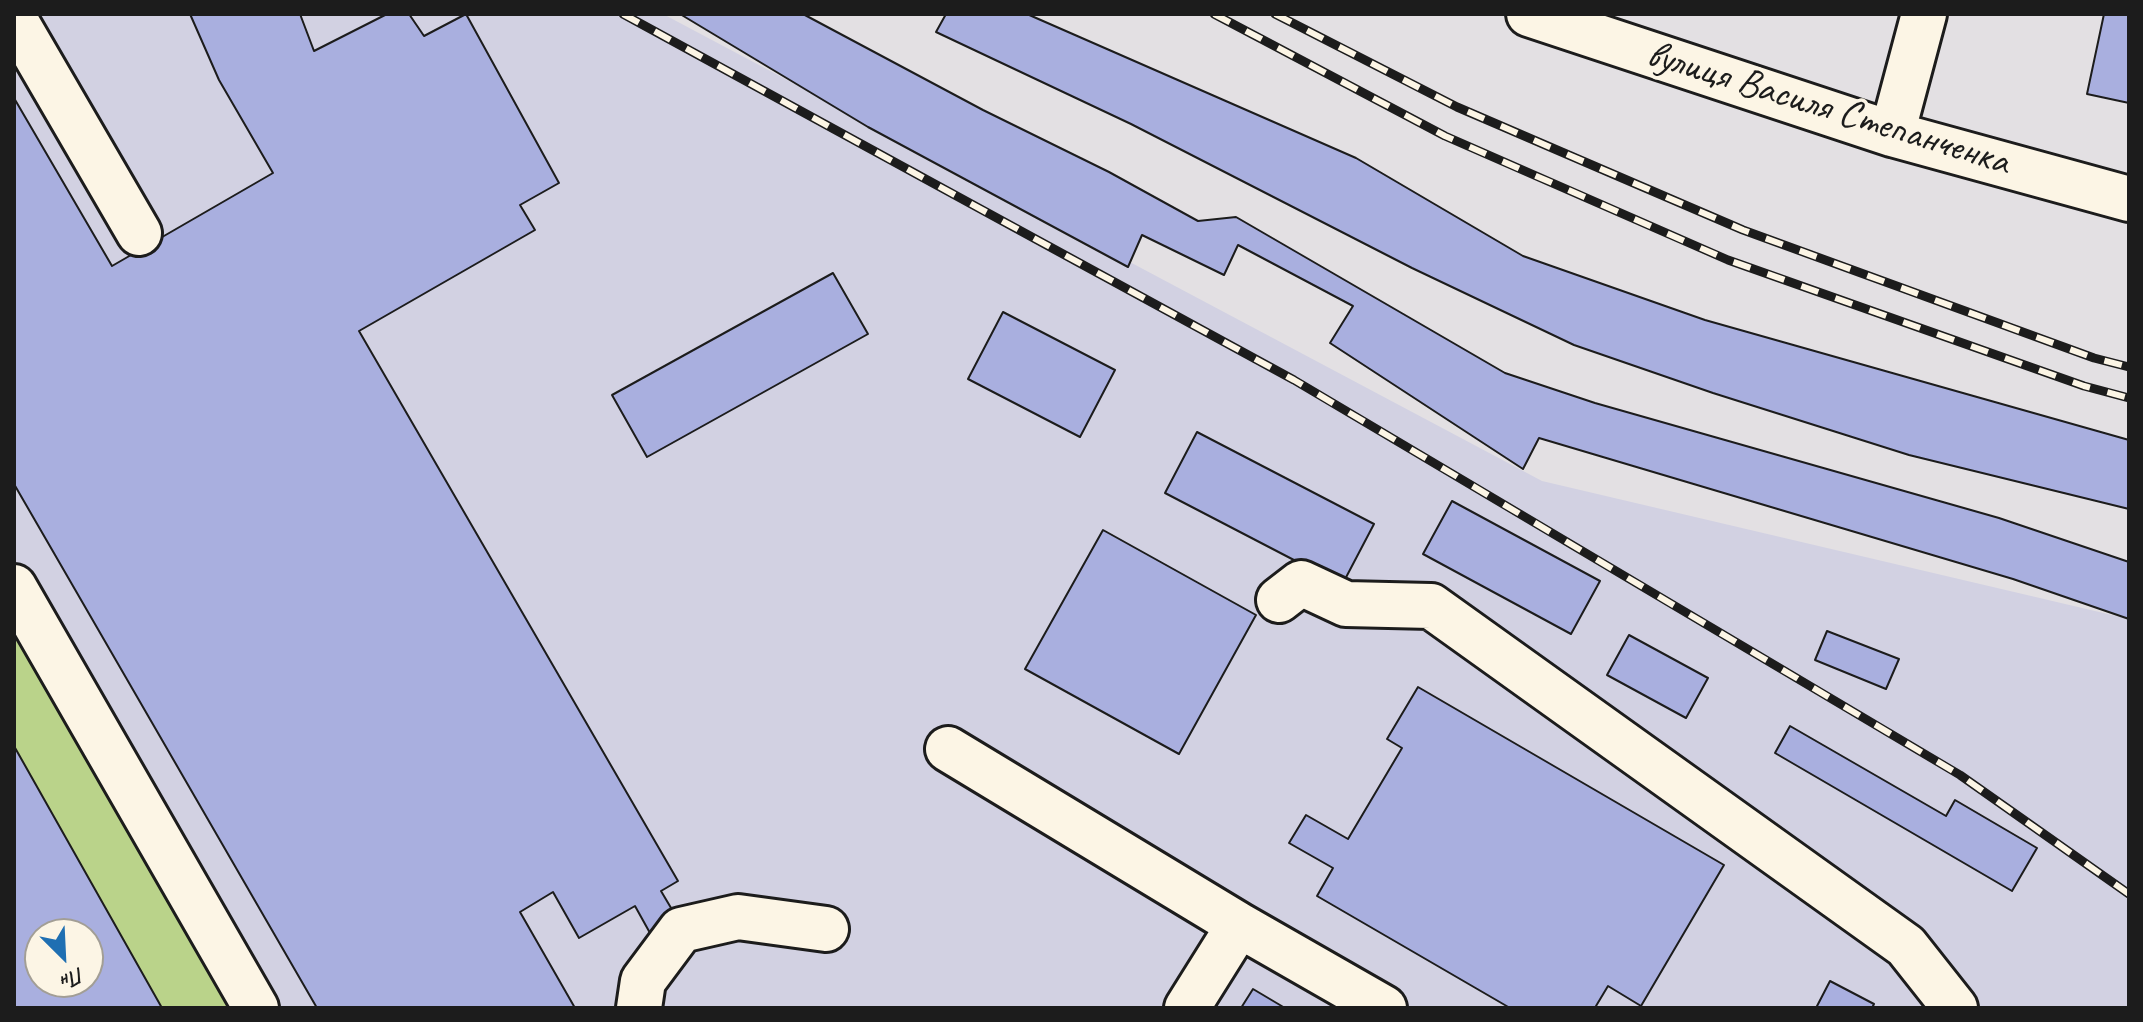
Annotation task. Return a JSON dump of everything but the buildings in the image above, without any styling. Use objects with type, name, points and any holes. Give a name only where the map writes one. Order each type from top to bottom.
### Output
[{"type":"street","name":"вулиця Василя Степанченка","points":[[1529,14],[1892,134],[2129,199]]},
{"type":"street","points":[[1892,134],[1924,14]]},
{"type":"street","points":[[14,18],[139,233]]},
{"type":"street","points":[[1279,600],[1301,583],[1346,604],[1431,606],[1906,946],[1955,1008]]},
{"type":"street","points":[[14,587],[256,1008]]},
{"type":"street","points":[[948,749],[1239,925],[1384,1008]]},
{"type":"street","points":[[639,1008],[643,981],[681,930],[738,917],[826,929]]},
{"type":"street","points":[[1187,1008],[1239,925]]},
{"type":"shaded area","points":[[14,14],[663,14],[1542,481],[2129,619],[2129,1008],[14,1008]]},
{"type":"green space","points":[[14,626],[232,1008],[162,1008],[14,746]]},
{"type":"railway","points":[[623,14],[1294,380],[1960,775],[2129,894]]},
{"type":"railway","points":[[1214,14],[1445,136],[1728,260],[2084,386],[2129,398]]},
{"type":"railway","points":[[1275,14],[1457,107],[1743,230],[2094,358],[2129,367]]}]
